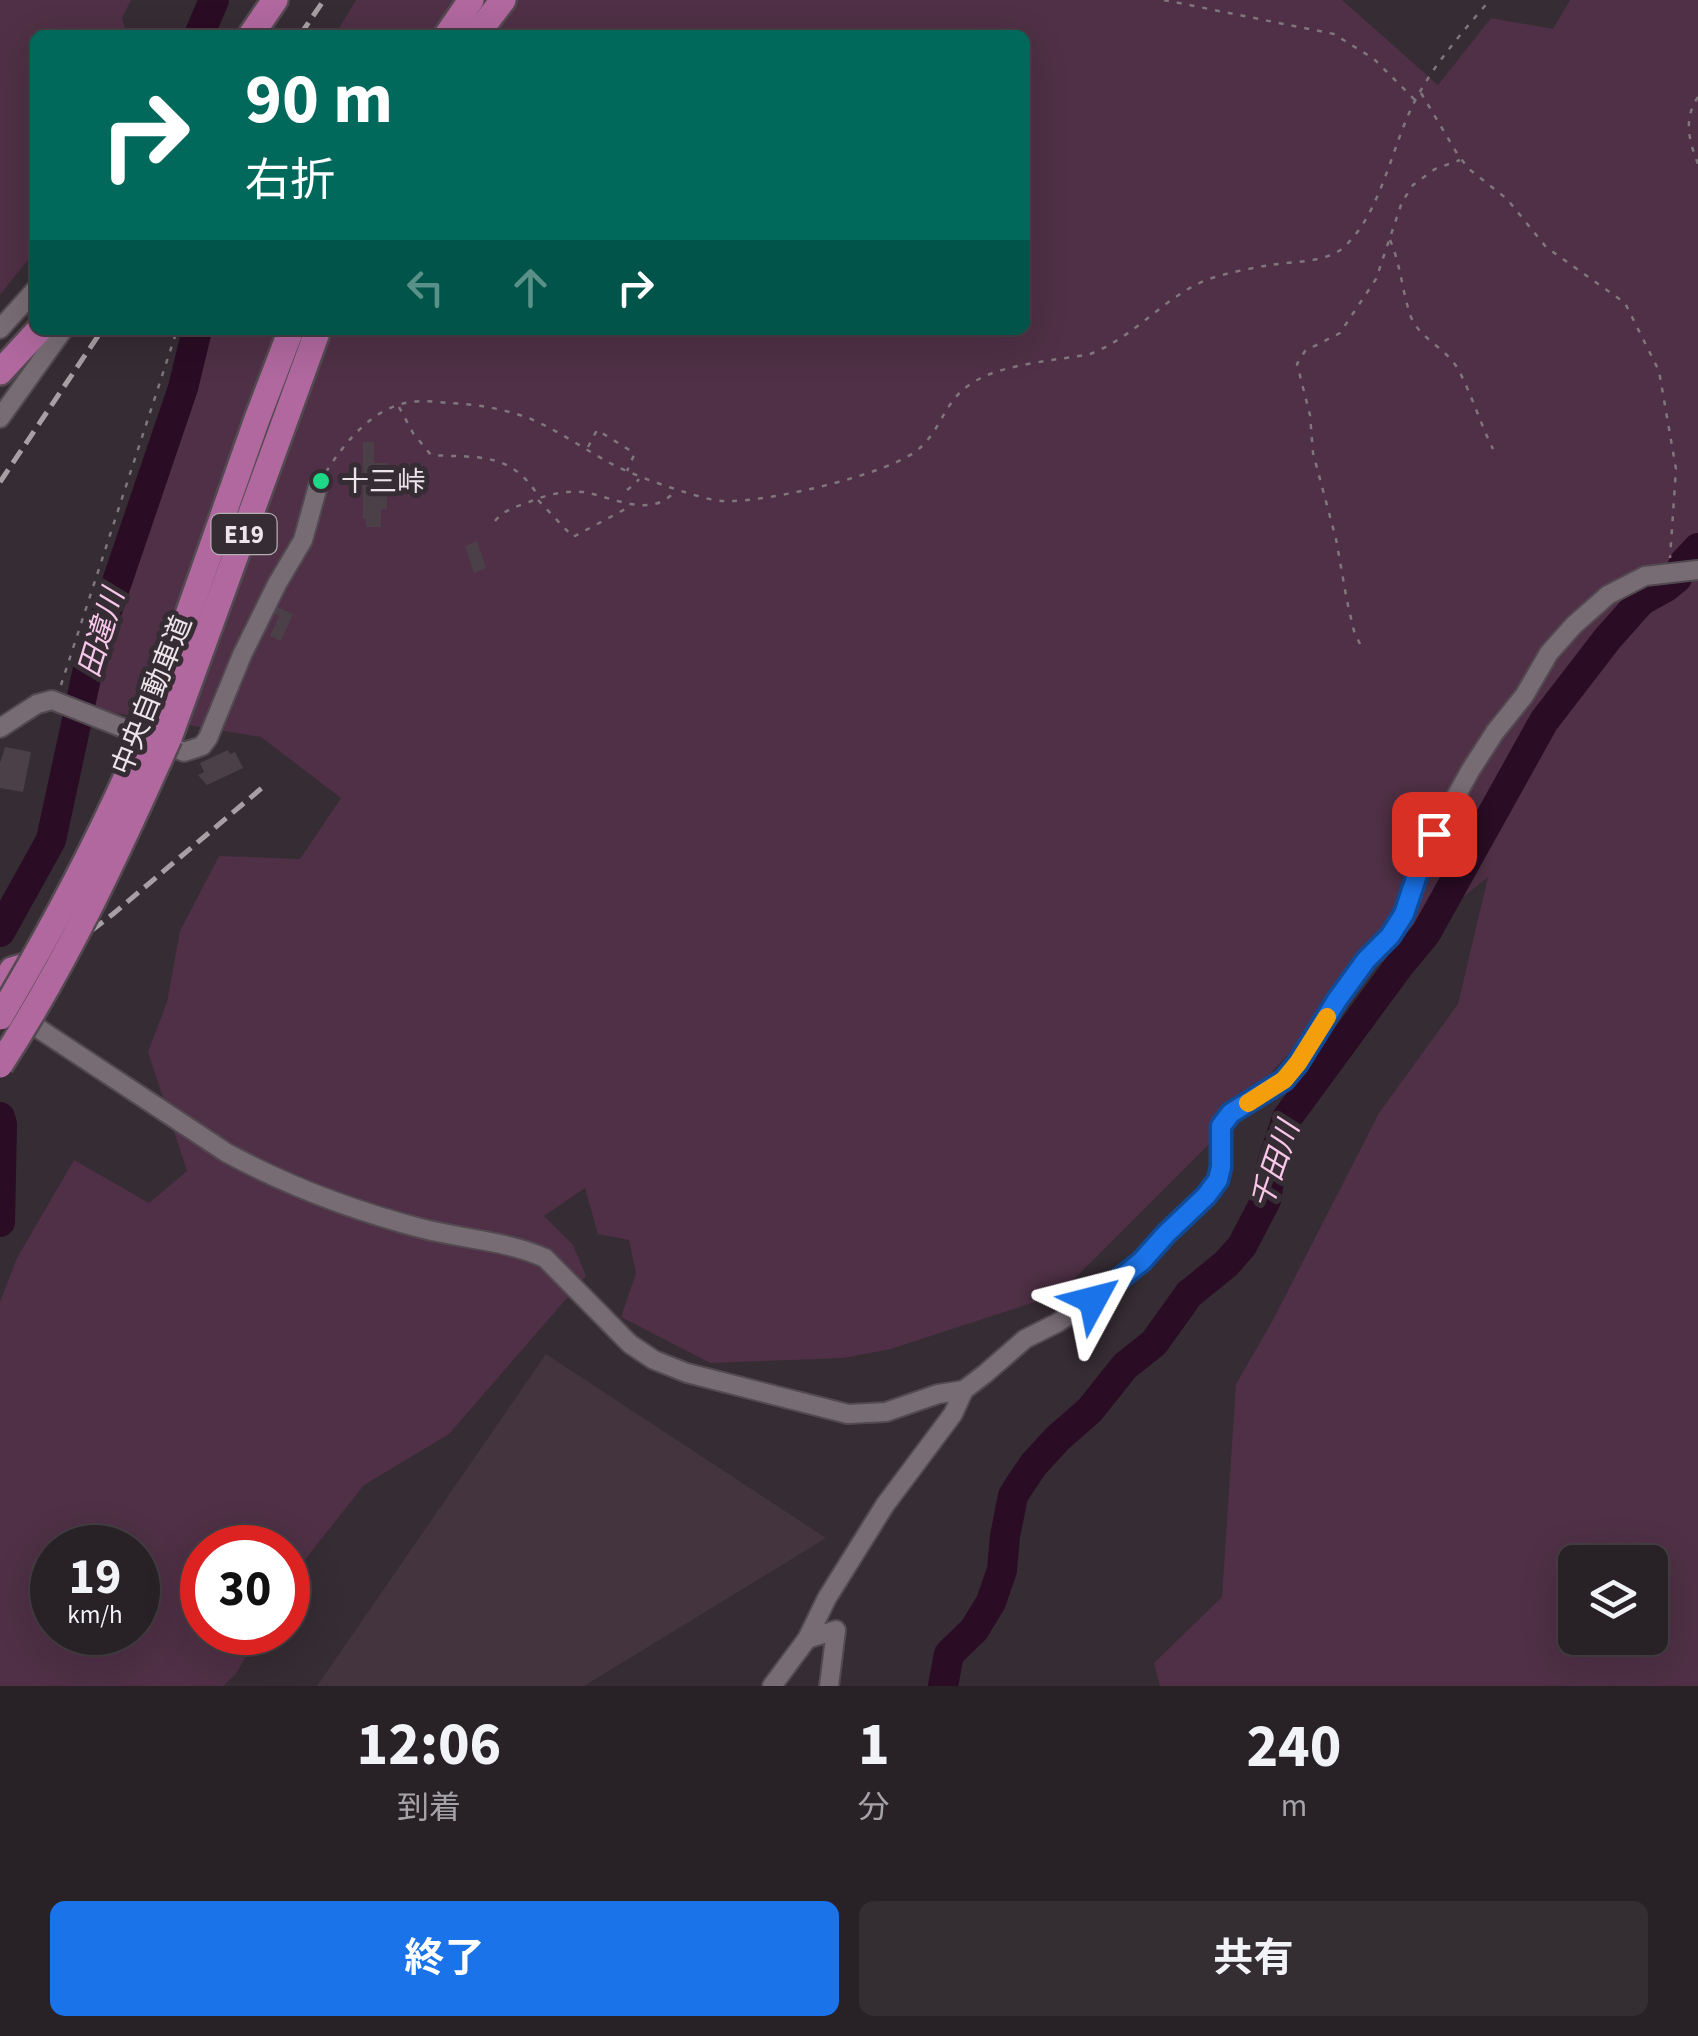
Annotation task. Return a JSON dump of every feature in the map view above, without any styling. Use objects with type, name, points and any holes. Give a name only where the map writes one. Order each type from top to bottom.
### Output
[{"type":"highway","points":[[237,30],[257,0]]},
{"type":"highway","points":[[254,30],[275,0]]},
{"type":"highway","points":[[450,30],[471,0]]},
{"type":"highway","points":[[480,30],[502,0]]},
{"type":"highway","points":[[0,348],[30,315]]},
{"type":"highway","points":[[0,372],[34,335]]},
{"type":"highway","name":"中央自動車道","points":[[0,1017],[47,938],[124,785],[159,732],[257,419],[290,335]]},
{"type":"highway","name":"中央自動車道","points":[[0,1066],[90,909],[316,335]]},
{"type":"highway","points":[[0,990],[12,970],[32,964]]},
{"type":"street","points":[[0,329],[30,296]]},
{"type":"street","points":[[0,418],[59,335]]},
{"type":"street","points":[[0,728],[37,704],[52,700],[184,752],[202,746],[242,655],[303,540],[318,486]]},
{"type":"street","points":[[0,1002],[211,1142],[263,1172],[354,1209],[429,1230],[519,1248],[545,1258],[630,1344],[654,1360],[848,1414],[886,1412],[938,1394],[964,1390],[1025,1339],[1081,1308],[1142,1261],[1206,1196],[1218,1180],[1221,1167],[1221,1126],[1231,1113],[1284,1080],[1366,960],[1390,936],[1404,914],[1434,834],[1478,758],[1524,696],[1549,653],[1608,595],[1646,576],[1698,570]]},
{"type":"street","points":[[772,1686],[807,1639],[827,1598],[885,1504],[954,1414],[964,1390]]},
{"type":"street","points":[[807,1639],[836,1630],[830,1686]]},
{"type":"path","points":[[1164,0],[1334,34],[1374,59],[1415,100]]},
{"type":"path","points":[[318,486],[340,451],[368,421],[398,404],[415,401],[501,410],[555,430],[627,472],[723,502],[829,486],[866,474],[915,453],[951,401],[980,378],[1003,369],[1103,349],[1206,280],[1267,265],[1329,257],[1342,250],[1372,206],[1415,100],[1447,51],[1490,0]]},
{"type":"path","points":[[1420,92],[1469,170],[1508,199],[1546,248],[1625,303],[1659,371],[1676,468],[1668,572]]},
{"type":"path","points":[[1698,97],[1690,108],[1687,128],[1698,164]]},
{"type":"path","points":[[1360,644],[1350,616],[1336,539],[1314,454],[1310,414],[1296,364],[1304,351],[1340,333],[1376,279],[1402,202],[1413,185],[1435,168],[1462,160]]},
{"type":"path","points":[[1390,239],[1399,260],[1412,319],[1419,331],[1458,368],[1480,425],[1494,449]]},
{"type":"path","points":[[58,702],[175,335]]},
{"type":"path","points":[[398,404],[413,433],[431,455],[489,458],[506,464],[527,478],[538,498],[573,537],[634,505]]},
{"type":"path","points":[[587,449],[597,430],[632,451],[627,472]]},
{"type":"path","points":[[627,490],[640,477]]},
{"type":"path","points":[[495,521],[502,512],[538,498],[580,492],[634,505],[652,504],[666,500],[675,489]]},
{"type":"shaded area","points":[[0,0],[131,0],[122,18],[126,30],[30,30],[30,257],[0,295]]},
{"type":"shaded area","points":[[356,0],[1342,0],[1438,85],[1491,18],[1553,29],[1570,0],[1698,0],[1698,1686],[1160,1686],[1154,1663],[1222,1597],[1236,1384],[1379,1113],[1458,1004],[1488,877],[1367,974],[1277,1066],[1230,1123],[1059,1294],[891,1349],[844,1358],[710,1363],[621,1317],[636,1273],[629,1240],[598,1234],[585,1188],[544,1216],[573,1245],[586,1276],[449,1434],[364,1485],[310,1553],[310,1525],[180,1525],[180,1655],[247,1655],[236,1674],[223,1686],[0,1686],[0,1302],[17,1258],[74,1160],[149,1203],[187,1171],[148,1052],[167,1002],[180,931],[219,856],[300,859],[341,798],[261,737],[85,708],[194,387],[208,335],[1030,335],[1030,30],[338,30]]},
{"type":"shaded area","points":[[546,1354],[826,1538],[584,1686],[317,1686]]},
{"type":"building","points":[[363,442],[374,442],[374,463],[387,463],[387,509],[381,509],[381,527],[366,527],[363,519]]},
{"type":"building","points":[[477,541],[486,568],[474,573],[465,546]]},
{"type":"building","points":[[275,606],[293,614],[281,641],[270,636],[279,616],[272,613]]},
{"type":"building","points":[[5,747],[31,752],[23,792],[0,788],[0,763]]},
{"type":"building","points":[[228,750],[230,754],[235,752],[243,768],[207,785],[198,775],[204,772],[200,763]]},
{"type":"waterway","name":"田違川","points":[[201,30],[214,0]]},
{"type":"waterway","name":"田違川","points":[[0,932],[51,840],[89,664],[183,388],[196,335]]},
{"type":"waterway","name":"千田川","points":[[943,1686],[949,1654],[974,1630],[991,1602],[1002,1570],[1013,1496],[1019,1486],[1034,1464],[1090,1410],[1125,1366],[1154,1343],[1189,1294],[1242,1246],[1266,1200],[1271,1167],[1287,1118],[1426,933],[1544,721],[1608,638],[1641,601],[1677,578],[1698,548]]},
{"type":"waterway","name":"田違川","points":[[0,1117],[0,1222]]},
{"type":"railway","points":[[303,30],[324,0]]},
{"type":"railway","points":[[0,482],[99,335]]},
{"type":"railway","points":[[0,1001],[113,914],[263,787]]},
{"type":"slow traffic","points":[[1248,1103],[1284,1080],[1327,1017]]},
{"type":"place","name":"十三峠","points":[[321,481]]},
{"type":"route","points":[[1093,1300],[1142,1261],[1218,1180],[1221,1126],[1231,1113],[1284,1080],[1298,1063],[1337,1000],[1404,914],[1434,834]]}]
